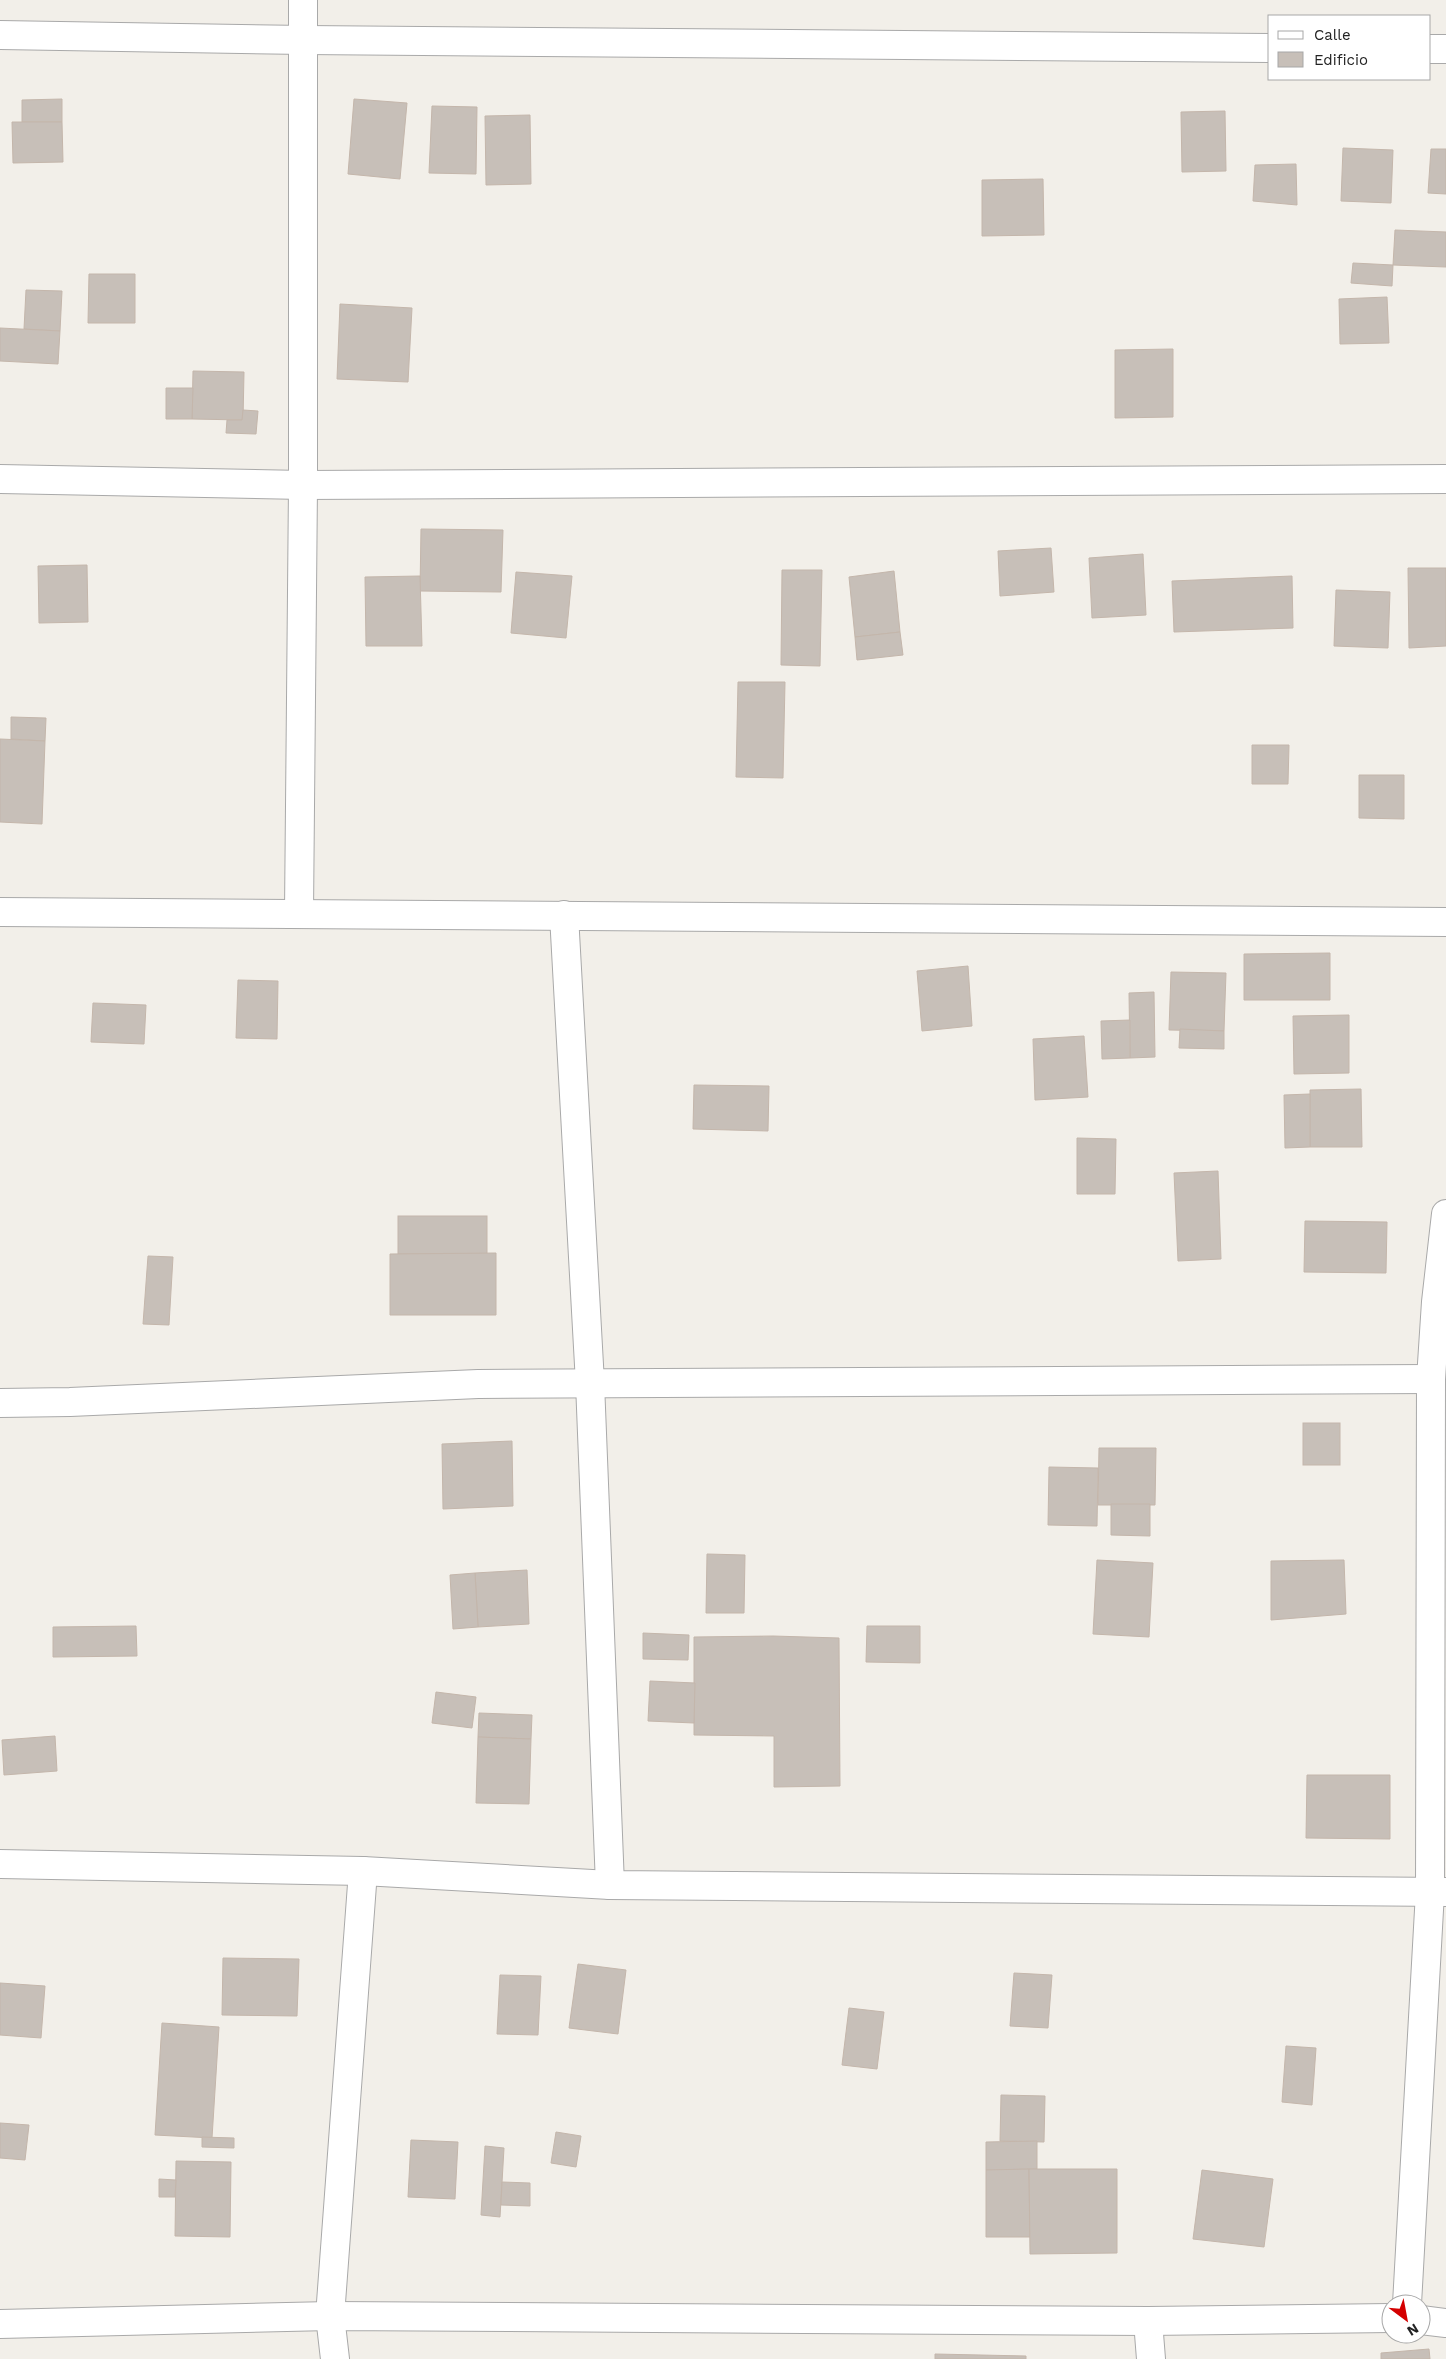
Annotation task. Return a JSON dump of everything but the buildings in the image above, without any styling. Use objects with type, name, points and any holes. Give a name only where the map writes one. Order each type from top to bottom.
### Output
[{"type":"street","points":[[299,913],[305,40],[303,0]]},
{"type":"street","points":[[0,35],[305,40],[1268,48]]},
{"type":"street","points":[[1431,49],[1446,49]]},
{"type":"street","points":[[0,480],[303,485],[1446,479]]},
{"type":"street","points":[[0,912],[1446,922]]},
{"type":"street","points":[[564,916],[590,1383],[610,1885]]},
{"type":"street","points":[[1408,2294],[1438,1892],[1431,1379],[1441,1302],[1446,1214]]},
{"type":"street","points":[[0,1403],[70,1402],[478,1384],[1431,1379]]},
{"type":"street","points":[[0,1864],[363,1871],[610,1885],[1438,1892]]},
{"type":"street","points":[[335,2359],[330,2316],[363,1871]]},
{"type":"street","points":[[0,2324],[330,2316],[1148,2320],[1381,2318]]},
{"type":"street","points":[[1148,2320],[1151,2359]]},
{"type":"street","points":[[1431,2321],[1446,2323]]}]
